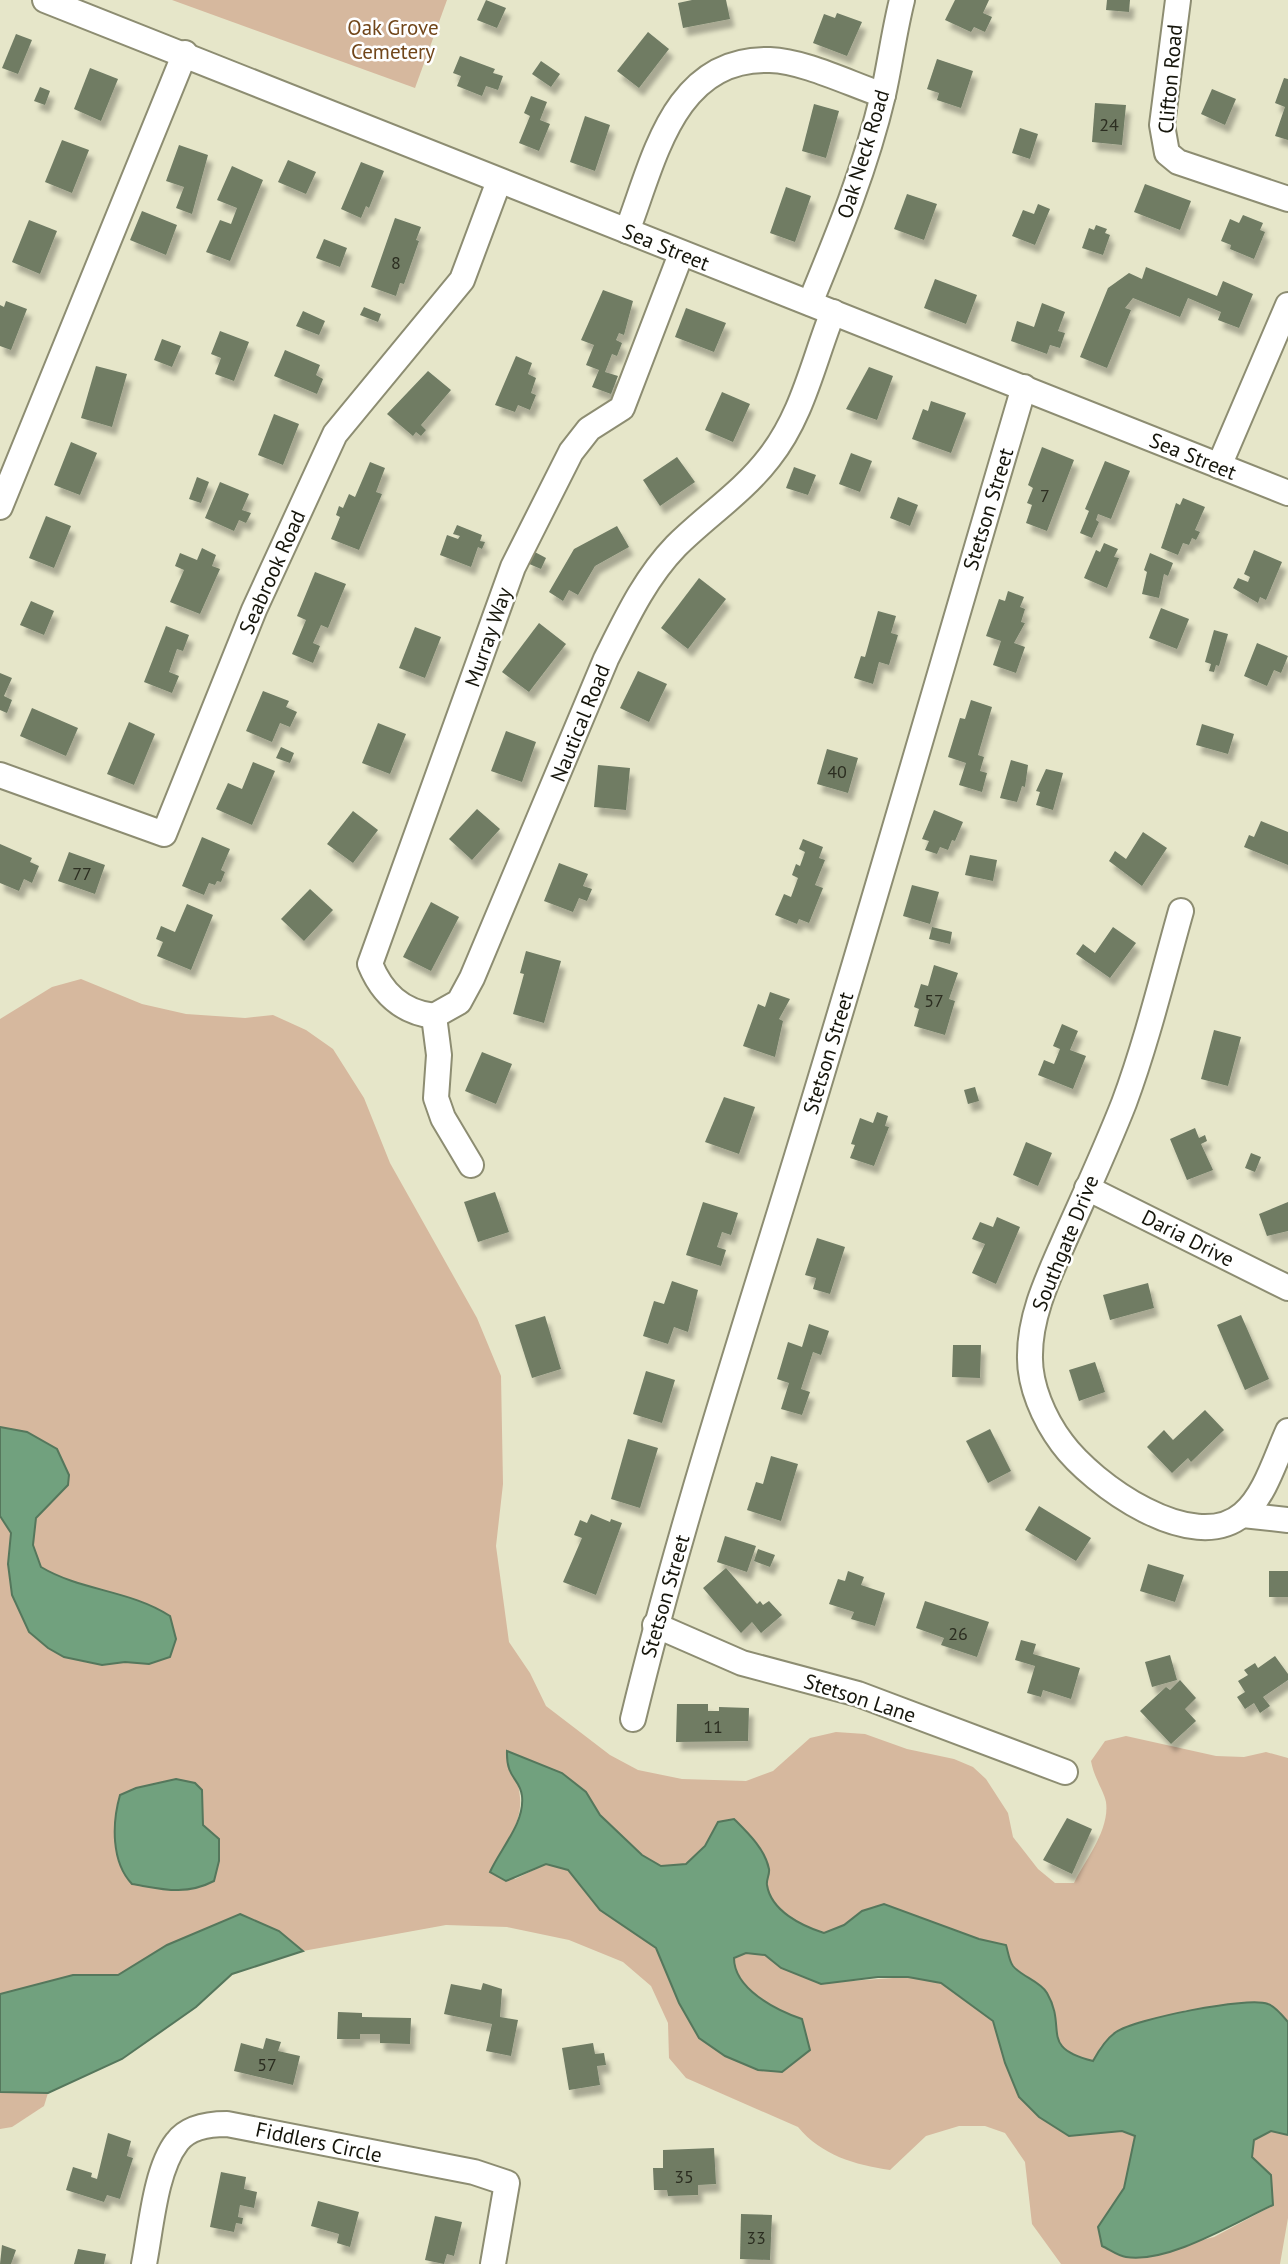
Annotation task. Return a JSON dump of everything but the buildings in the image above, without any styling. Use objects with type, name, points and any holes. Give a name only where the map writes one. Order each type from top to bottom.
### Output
[{"type":"street","name":"Sea Street","points":[[45,0],[185,53],[681,254],[1288,493]]},
{"type":"street","name":"Oak Neck Road","points":[[810,303],[848,211],[883,95],[902,0]]},
{"type":"street","name":"Clifton Road","points":[[1178,0],[1162,125],[1167,153],[1178,162],[1288,199]]},
{"type":"street","points":[[0,507],[185,53]]},
{"type":"street","points":[[627,231],[659,143],[676,109],[687,94],[719,72],[746,63],[769,60],[790,63],[883,95]]},
{"type":"street","name":"Seabrook Road","points":[[0,775],[164,834],[254,610],[335,433],[462,280],[499,181]]},
{"type":"street","name":"Murray Way","points":[[434,1016],[413,1012],[384,992],[370,964],[513,567],[571,452],[589,429],[622,408],[681,254]]},
{"type":"street","points":[[1219,466],[1288,305]]},
{"type":"street","name":"Nautical Road","points":[[434,1016],[459,1002],[472,978],[628,614],[653,572],[769,458],[799,407],[833,312]]},
{"type":"street","name":"Stetson Street","points":[[633,1719],[655,1625],[1024,387]]},
{"type":"street","name":"Southgate Drive","points":[[1181,911],[1124,1103],[1045,1284],[1033,1324],[1029,1357],[1039,1404],[1062,1443],[1087,1471],[1120,1497],[1165,1519],[1200,1527],[1224,1524],[1243,1515]]},
{"type":"street","points":[[434,1016],[439,1055],[436,1098],[443,1118],[471,1166]]},
{"type":"street","name":"Daria Drive","points":[[1087,1188],[1288,1288]]},
{"type":"street","points":[[1288,1431],[1259,1492],[1243,1515],[1288,1520]]},
{"type":"street","name":"Stetson Lane","points":[[655,1625],[742,1663],[858,1694],[1065,1772]]},
{"type":"street","name":"Fiddlers Circle","points":[[144,2264],[163,2168],[177,2140],[210,2124],[227,2124],[474,2172],[507,2183],[493,2264]]},
{"type":"green space","name":"Oak Grove Cemetery","points":[[172,0],[447,0],[415,88]]},
{"type":"green space","points":[[81,979],[142,1004],[186,1014],[245,1018],[273,1015],[306,1030],[333,1049],[364,1098],[390,1163],[477,1318],[501,1376],[503,1484],[496,1546],[509,1642],[530,1673],[546,1706],[610,1755],[638,1770],[682,1779],[746,1781],[773,1771],[810,1738],[836,1732],[865,1734],[907,1749],[954,1759],[973,1767],[986,1779],[1008,1813],[1013,1837],[1038,1869],[1055,1883],[1074,1883],[1101,1834],[1106,1802],[1091,1761],[1105,1741],[1126,1736],[1216,1756],[1244,1757],[1266,1752],[1288,1758],[1288,2022],[1268,2004],[1242,2002],[1209,2010],[1186,2010],[1101,2046],[1093,2061],[1065,2049],[1057,2035],[1056,2017],[1047,1993],[1013,1965],[1006,1945],[862,1911],[844,1925],[824,1934],[789,1916],[774,1902],[770,1894],[767,1883],[769,1869],[764,1855],[734,1819],[718,1822],[705,1846],[686,1864],[661,1866],[642,1855],[600,1815],[586,1792],[562,1773],[508,1751],[518,1783],[520,1807],[513,1830],[496,1860],[515,1879],[546,1864],[568,1870],[600,1910],[656,1948],[679,2003],[802,2019],[769,2004],[749,1989],[736,1969],[734,1958],[746,1953],[765,1955],[781,1968],[849,1981],[908,1977],[941,1983],[993,2021],[1005,2063],[1069,2136],[1122,2131],[1135,2136],[1124,2188],[1098,2227],[1186,2244],[1214,2237],[1272,2206],[1252,2157],[1254,2141],[1271,2131],[1288,2135],[1288,2218],[1280,2264],[1061,2264],[1032,2224],[1025,2162],[1005,2133],[985,2126],[959,2126],[926,2136],[890,2170],[840,2157],[817,2145],[798,2127],[686,2078],[669,2058],[668,2023],[651,1986],[623,1962],[569,1940],[507,1927],[446,1925],[303,1951],[287,1937],[144,1981],[0,2001],[0,1019],[52,987]]},
{"type":"green space","points":[[0,2092],[48,2093],[44,2106],[12,2127],[0,2129]]},
{"type":"shaded area","points":[[0,1427],[27,1432],[57,1449],[69,1475],[68,1485],[36,1518],[33,1545],[41,1567],[72,1581],[155,1607],[170,1616],[176,1639],[170,1657],[149,1664],[125,1662],[102,1665],[64,1657],[29,1632],[12,1595],[8,1564],[11,1533],[0,1516]]},
{"type":"shaded area","points":[[507,1751],[562,1773],[586,1792],[600,1815],[642,1855],[661,1866],[686,1864],[705,1846],[718,1822],[734,1819],[764,1855],[769,1869],[767,1885],[774,1902],[797,1922],[815,1930],[824,1933],[844,1925],[862,1911],[884,1904],[979,1939],[1006,1945],[1013,1966],[1047,1993],[1053,2006],[1060,2043],[1076,2056],[1093,2061],[1103,2045],[1116,2032],[1145,2021],[1238,2003],[1257,2002],[1271,2005],[1288,2022],[1288,2135],[1271,2131],[1254,2140],[1252,2157],[1271,2175],[1273,2205],[1201,2240],[1161,2254],[1126,2257],[1102,2246],[1098,2227],[1124,2188],[1135,2136],[1122,2131],[1069,2136],[1039,2117],[1019,2097],[1005,2063],[993,2021],[941,1983],[908,1977],[878,1977],[821,1984],[781,1968],[765,1955],[746,1953],[734,1958],[741,1979],[758,1997],[802,2019],[810,2050],[782,2072],[758,2070],[725,2056],[699,2038],[679,2003],[656,1948],[600,1910],[568,1870],[546,1864],[506,1881],[490,1872],[516,1826],[522,1806],[521,1790],[511,1773]]},
{"type":"shaded area","points":[[176,1779],[195,1783],[202,1790],[203,1825],[219,1839],[219,1861],[214,1881],[183,1890],[132,1884],[120,1865],[115,1842],[120,1795],[136,1788]]},
{"type":"shaded area","points":[[240,1914],[279,1931],[303,1951],[232,1974],[196,2007],[122,2059],[48,2093],[0,2092],[0,1994],[73,1975],[118,1975],[167,1945]]}]
